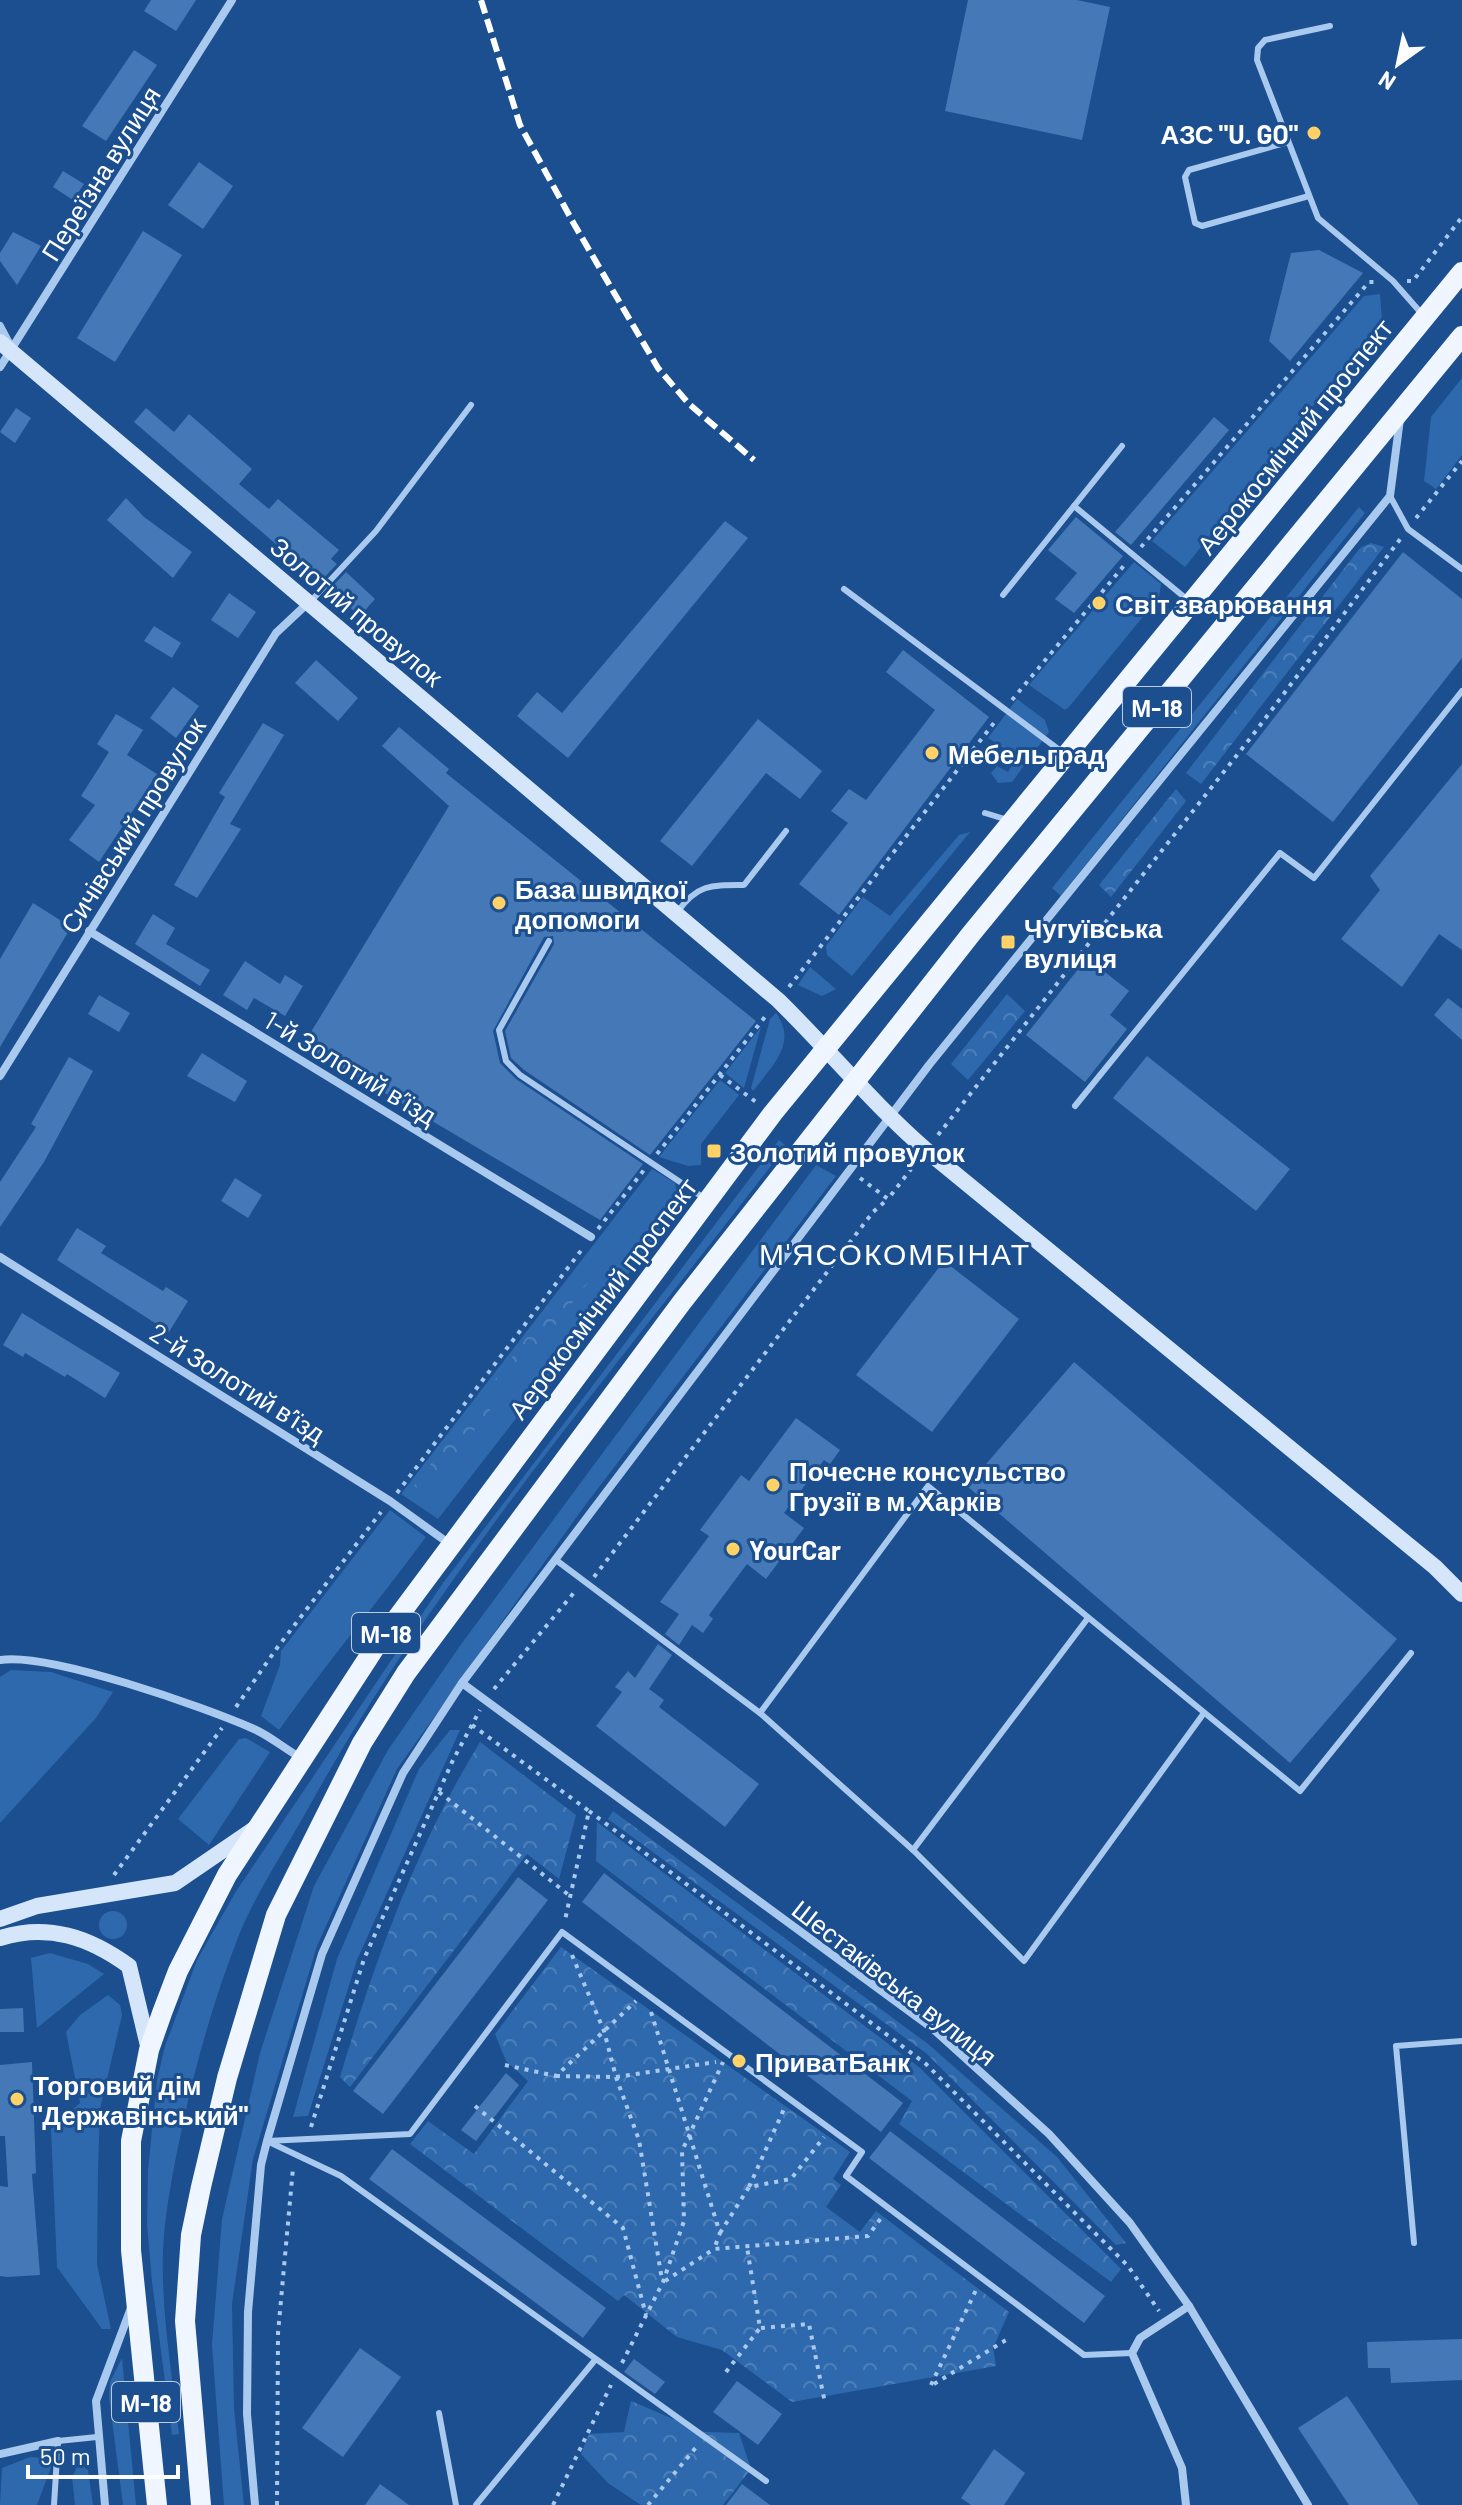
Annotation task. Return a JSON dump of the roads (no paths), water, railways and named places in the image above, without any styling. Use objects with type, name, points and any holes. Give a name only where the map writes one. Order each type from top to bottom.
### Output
[{"type":"main road","name":"Аерокосмічний проспект","points":[[157,2505],[129,2221],[131,2141],[149,2050],[178,1971],[202,1922],[301,1759],[374,1649],[773,1113],[1015,822],[1462,272]]},
{"type":"main road","name":"М-18","points":[[201,2505],[185,2321],[191,2235],[227,2078],[276,1915],[362,1743],[406,1673],[682,1302],[971,934],[1462,336]]},
{"type":"main road","name":"Золотий провулок","points":[[6,346],[778,1000],[828,1049],[857,1083]]},
{"type":"main road","points":[[857,1083],[889,1118],[1435,1567],[1462,1594]]},
{"type":"main road","points":[[0,1919],[37,1906],[175,1883],[261,1823]]},
{"type":"main road","points":[[0,1938],[22,1932],[64,1933],[101,1947],[129,1966],[149,2050]]},
{"type":"street","name":"Переїзна вулиця","points":[[0,367],[6,346],[232,0]]},
{"type":"street","points":[[0,326],[6,346]]},
{"type":"street","points":[[255,2505],[247,2414],[248,2312],[261,2165],[322,1954],[403,1773],[462,1683],[889,1118],[1390,496],[1401,410]]},
{"type":"street","name":"Сичівський провулок","points":[[0,1076],[276,633],[308,603]]},
{"type":"street","name":"1-й Золотий в’їзд","points":[[89,931],[591,1237]]},
{"type":"street","name":"2-й Золотий в’їзд","points":[[0,1257],[390,1501],[451,1546]]},
{"type":"street","points":[[0,1660],[41,1660],[228,1720],[256,1730],[301,1759]]},
{"type":"street","name":"Шестаківська вулиця","points":[[462,1683],[932,2028],[1049,2134],[1130,2223],[1189,2306],[1308,2505]]},
{"type":"street","points":[[105,2505],[96,2401],[135,2300]]},
{"type":"street","points":[[1186,2505],[1182,2468],[1132,2353],[1140,2338],[1189,2306]]},
{"type":"street","points":[[0,2454],[58,2441]]},
{"type":"lane","points":[[1330,26],[1265,40],[1258,48],[1257,60],[1309,196],[1325,226],[1371,261],[1425,317]]},
{"type":"lane","points":[[1288,142],[1189,170],[1185,177],[1195,223],[1202,226],[1309,196]]},
{"type":"lane","points":[[308,603],[376,531],[471,405]]},
{"type":"lane","points":[[1003,595],[1122,446]]},
{"type":"lane","points":[[1390,496],[1408,529],[1462,569]]},
{"type":"lane","points":[[1074,506],[1192,603]]},
{"type":"lane","points":[[844,589],[1068,757]]},
{"type":"lane","points":[[1075,1106],[1280,853],[1314,878],[1462,691]]},
{"type":"lane","points":[[985,813],[1015,822]]},
{"type":"lane","points":[[676,914],[693,891],[719,885],[744,885],[786,831]]},
{"type":"lane","points":[[549,941],[499,1030],[506,1061],[520,1075],[707,1200]]},
{"type":"lane","points":[[760,1713],[928,1486],[1300,1791],[1411,1653]]},
{"type":"lane","points":[[556,1560],[760,1713],[913,1850],[1024,1961],[1204,1713]]},
{"type":"lane","points":[[913,1850],[1088,1618]]},
{"type":"lane","points":[[267,2141],[410,2134],[562,1932],[862,2152],[846,2176],[1084,2355],[1132,2353]]},
{"type":"lane","points":[[1414,2243],[1396,2046],[1462,2041]]},
{"type":"lane","points":[[267,2141],[297,2158],[341,2176],[766,2481]]},
{"type":"lane","points":[[476,2505],[595,2360]]},
{"type":"lane","points":[[439,2413],[456,2505]]},
{"type":"lane","points":[[54,2505],[58,2441],[97,2437]]},
{"type":"railway","points":[[481,0],[520,125],[658,368],[689,404],[754,460]]},
{"type":"place","name":"АЗС \"U. GO\"","points":[[1314,133]]},
{"type":"place","name":"Світ зварювання","points":[[1099,603]]},
{"type":"place","name":"Мебельград","points":[[932,753]]},
{"type":"place","name":"База швидкої допомоги","points":[[499,903]]},
{"type":"place","name":"Чугуївська вулиця","points":[[1008,942]]},
{"type":"place","name":"Золотий провулок","points":[[714,1151]]},
{"type":"place","name":"Почесне консульство Грузії в м. Харків","points":[[773,1485]]},
{"type":"place","name":"YourCar","points":[[733,1549]]},
{"type":"place","name":"ПриватБанк","points":[[739,2061]]},
{"type":"place","name":"Торговий дім \"Державінський\"","points":[[17,2099]]},
{"type":"district","name":"М'ЯСОКОМБІНАТ","points":[[895,1253]]}]
